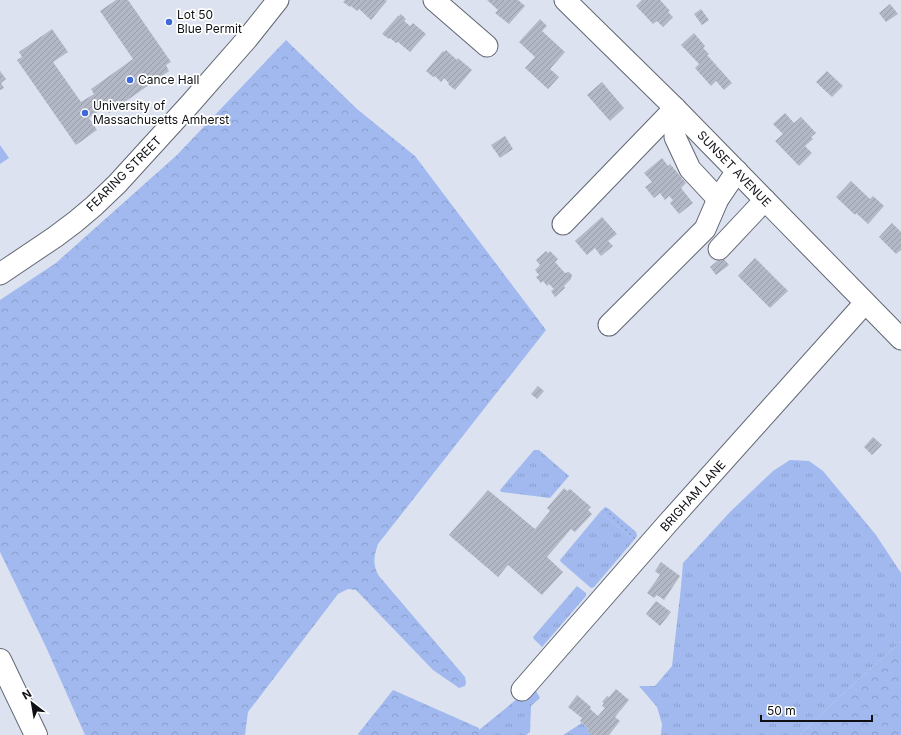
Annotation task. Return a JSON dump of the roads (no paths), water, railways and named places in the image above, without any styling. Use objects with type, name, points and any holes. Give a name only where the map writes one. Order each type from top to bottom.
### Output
[{"type":"main road","points":[[0,660],[36,735]]},
{"type":"street","name":"FEARING STREET","points":[[3,266],[55,237],[94,206],[117,184],[247,39],[278,0]]},
{"type":"street","name":"SUNSET AVENUE","points":[[565,0],[675,108],[901,339]]},
{"type":"street","points":[[441,2],[487,46]]},
{"type":"street","points":[[675,108],[675,137],[690,169],[718,199]]},
{"type":"street","points":[[563,224],[675,108]]},
{"type":"street","points":[[609,326],[705,229],[718,199],[737,171]]},
{"type":"street","points":[[719,249],[765,200]]},
{"type":"street","name":"BRIGHAM LANE","points":[[522,690],[667,524],[865,303]]},
{"type":"place","name":"Lot 50 Blue Permit","points":[[169,22]]},
{"type":"place","name":"Cance Hall","points":[[130,80]]},
{"type":"place","name":"University of Massachusetts Amherst","points":[[85,113]]}]
